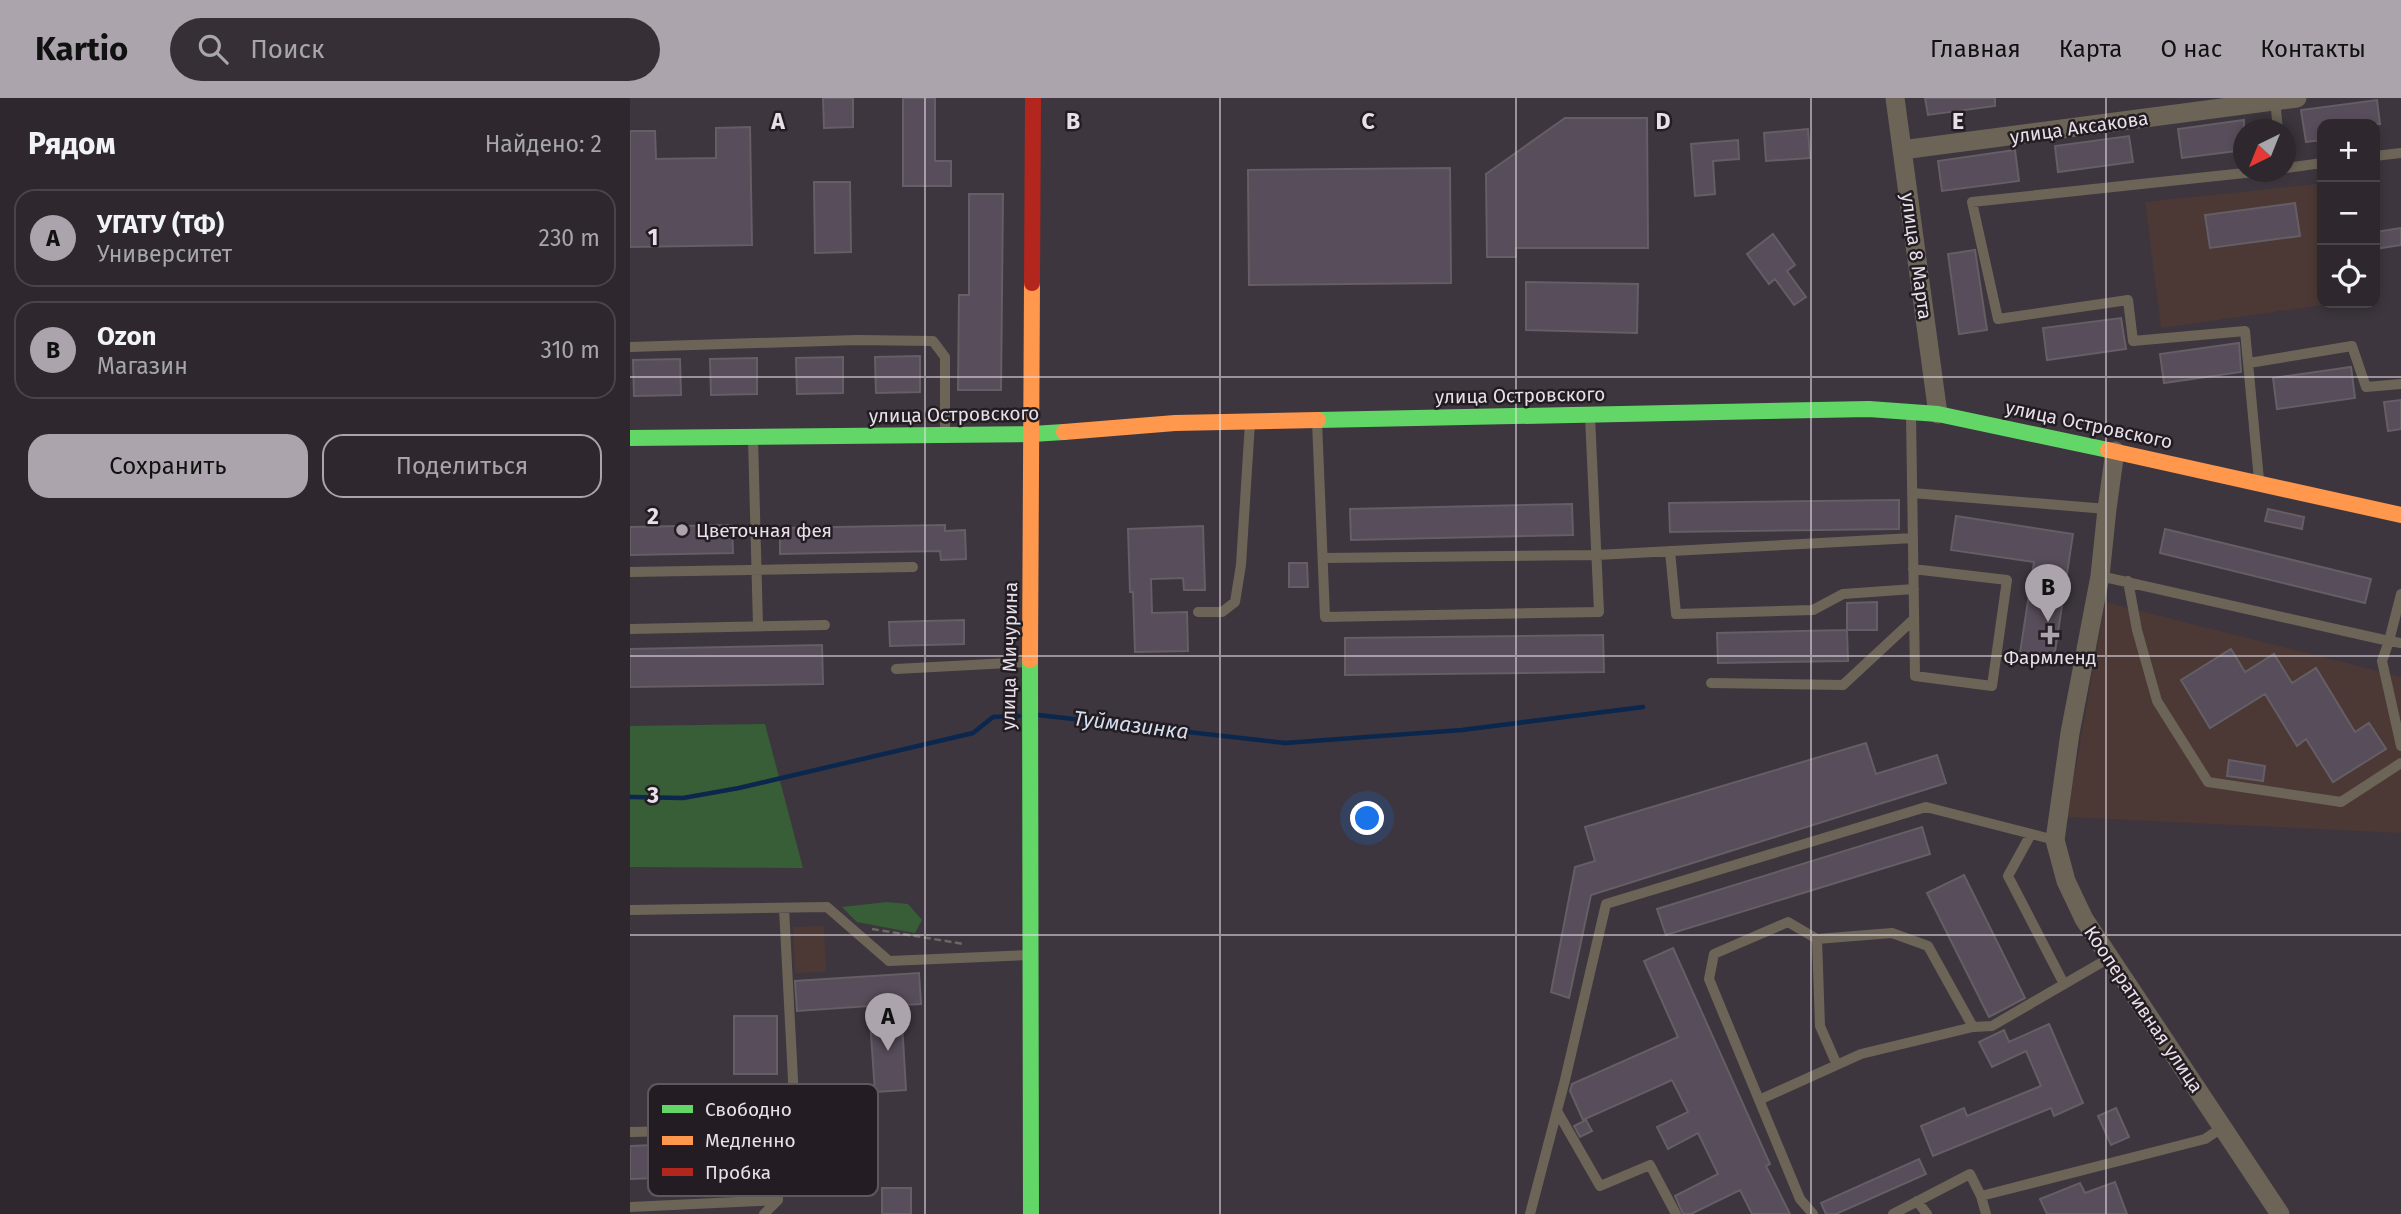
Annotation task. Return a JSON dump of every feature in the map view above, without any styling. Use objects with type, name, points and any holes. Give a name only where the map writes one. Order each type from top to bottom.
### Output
[{"type":"main road","name":"улица Мичурина","points":[[1031,1214],[1033,98]]},
{"type":"main road","name":"улица Островского","points":[[630,438],[1032,434],[1175,423],[1869,408],[1938,414],[2401,515]]},
{"type":"street","name":"улица 8 Марта","points":[[1895,98],[1938,414]]},
{"type":"street","name":"улица Аксакова","points":[[1902,150],[2297,98]]},
{"type":"street","name":"Кооперативная улица","points":[[2116,451],[2106,509],[2100,576],[2070,733],[2055,840],[2066,881],[2084,919],[2280,1214]]},
{"type":"lane","points":[[2275,99],[2277,119]]},
{"type":"lane","points":[[2380,155],[2401,153]]},
{"type":"lane","points":[[2296,167],[2317,164]]},
{"type":"lane","points":[[2233,174],[1972,202],[1998,319],[2128,300],[2133,341],[2245,331],[2259,482]]},
{"type":"lane","points":[[630,347],[857,340],[933,341],[945,357],[945,435]]},
{"type":"lane","points":[[2249,363],[2352,346],[2365,387],[2401,384]]},
{"type":"lane","points":[[1911,411],[1913,569],[1915,676],[1992,686],[2007,580],[1913,569]]},
{"type":"lane","points":[[1317,420],[1325,617],[1599,612],[1590,414]]},
{"type":"lane","points":[[1198,612],[1222,612],[1235,602],[1241,565],[1250,421]]},
{"type":"lane","points":[[753,437],[758,626]]},
{"type":"lane","points":[[1912,493],[2106,509]]},
{"type":"lane","points":[[1323,558],[1597,555],[1913,538]]},
{"type":"lane","points":[[1670,551],[1676,614],[1813,610],[1843,594],[1914,589]]},
{"type":"lane","points":[[630,572],[913,567]]},
{"type":"lane","points":[[2100,576],[2401,643]]},
{"type":"lane","points":[[2128,581],[2137,630],[2157,701],[2208,782],[2341,802],[2401,763]]},
{"type":"lane","points":[[2401,594],[2382,661],[2401,746]]},
{"type":"lane","points":[[1711,683],[1843,684],[1914,619]]},
{"type":"lane","points":[[630,629],[825,625]]},
{"type":"lane","points":[[896,669],[1030,662]]},
{"type":"lane","points":[[1530,1214],[1606,904],[1926,807],[2055,840]]},
{"type":"lane","points":[[2031,834],[2008,876],[2064,984]]},
{"type":"lane","points":[[630,910],[827,907],[889,961],[1030,955]]},
{"type":"lane","points":[[784,908],[793,1084]]},
{"type":"lane","points":[[1813,1214],[1800,1199],[1709,979],[1714,954],[1788,922],[1817,939],[1892,933],[1928,946],[1973,1027]]},
{"type":"lane","points":[[1817,939],[1820,1026],[1837,1065]]},
{"type":"lane","points":[[1759,1100],[1861,1054],[1973,1027],[1992,1026],[2111,957]]},
{"type":"lane","points":[[1557,1111],[1600,1186],[1650,1165],[1676,1214]]},
{"type":"lane","points":[[1980,1196],[2205,1139],[2223,1127]]},
{"type":"lane","points":[[630,1132],[648,1132]]},
{"type":"lane","points":[[1893,1214],[1970,1174],[1986,1214]]},
{"type":"lane","points":[[764,1214],[778,1200],[778,1196]]},
{"type":"lane","points":[[630,1208],[778,1200]]},
{"type":"lane","points":[[1917,1201],[1927,1214]]},
{"type":"shaded area","points":[[2317,184],[2317,306],[2161,328],[2145,202]]},
{"type":"shaded area","points":[[2105,602],[2401,677],[2401,833],[2067,817]]},
{"type":"shaded area","points":[[824,926],[826,972],[795,973],[793,927]]},
{"type":"green space","points":[[765,724],[803,868],[630,867],[630,726]]},
{"type":"green space","points":[[887,902],[908,904],[922,920],[915,933],[857,922],[842,907]]},
{"type":"building","points":[[823,98],[853,98],[853,127],[824,128]]},
{"type":"building","points":[[903,98],[935,98],[935,161],[951,161],[951,186],[903,186]]},
{"type":"building","points":[[1925,98],[1995,98],[1995,106],[1928,115]]},
{"type":"building","points":[[2377,100],[2379,119],[2317,119],[2317,141],[2306,142],[2301,110]]},
{"type":"building","points":[[1565,118],[1647,118],[1648,248],[1516,248],[1516,257],[1487,257],[1486,174]]},
{"type":"building","points":[[2233,122],[2233,151],[2182,158],[2178,129]]},
{"type":"building","points":[[750,127],[752,245],[630,247],[630,131],[655,131],[656,159],[716,158],[716,128]]},
{"type":"building","points":[[1808,129],[1810,158],[1766,161],[1764,133]]},
{"type":"building","points":[[2129,136],[2133,162],[2058,172],[2055,146]]},
{"type":"building","points":[[1738,140],[1739,159],[1713,161],[1715,194],[1695,196],[1691,144]]},
{"type":"building","points":[[2015,150],[2019,181],[1942,191],[1938,161]]},
{"type":"building","points":[[1450,168],[1451,283],[1249,285],[1248,170]]},
{"type":"building","points":[[814,182],[850,182],[851,252],[815,253]]},
{"type":"building","points":[[969,194],[1003,194],[1001,390],[958,390],[959,295],[969,295]]},
{"type":"building","points":[[2295,203],[2300,236],[2210,248],[2205,215]]},
{"type":"building","points":[[2401,228],[2401,245],[2380,248],[2380,231]]},
{"type":"building","points":[[1773,234],[1795,265],[1787,271],[1806,297],[1794,305],[1775,279],[1769,284],[1747,254]]},
{"type":"building","points":[[1975,250],[1987,330],[1959,334],[1948,254]]},
{"type":"building","points":[[1526,282],[1638,284],[1637,333],[1526,330]]},
{"type":"building","points":[[2121,318],[2126,349],[2047,360],[2043,328]]},
{"type":"building","points":[[2239,343],[2241,372],[2164,383],[2160,354]]},
{"type":"building","points":[[920,356],[920,392],[876,393],[875,357]]},
{"type":"building","points":[[843,357],[843,393],[797,394],[796,358]]},
{"type":"building","points":[[757,358],[757,394],[711,395],[710,359]]},
{"type":"building","points":[[680,359],[681,395],[634,396],[633,360]]},
{"type":"building","points":[[2351,367],[2355,398],[2277,409],[2273,378]]},
{"type":"building","points":[[2401,400],[2401,429],[2388,431],[2384,402]]},
{"type":"building","points":[[1899,500],[1899,529],[1670,532],[1669,503]]},
{"type":"building","points":[[1572,504],[1573,535],[1351,540],[1350,509]]},
{"type":"building","points":[[2268,509],[2304,517],[2302,529],[2265,521]]},
{"type":"building","points":[[1956,516],[2073,534],[2054,658],[2020,653],[2034,562],[1951,550]]},
{"type":"building","points":[[732,525],[733,553],[630,555],[630,527]]},
{"type":"building","points":[[945,525],[945,531],[965,530],[966,559],[941,560],[940,551],[780,554],[780,528]]},
{"type":"building","points":[[1203,526],[1205,590],[1184,590],[1183,578],[1151,579],[1152,613],[1187,612],[1188,651],[1135,652],[1128,529]]},
{"type":"building","points":[[2165,529],[2371,579],[2365,603],[2160,553]]},
{"type":"building","points":[[1289,563],[1307,563],[1308,587],[1289,587]]},
{"type":"building","points":[[1877,602],[1877,630],[1847,630],[1847,603]]},
{"type":"building","points":[[964,620],[964,644],[890,646],[889,622]]},
{"type":"building","points":[[1847,630],[1848,661],[1718,663],[1717,633]]},
{"type":"building","points":[[1603,635],[1604,672],[1345,675],[1345,638]]},
{"type":"building","points":[[822,645],[823,684],[630,687],[630,649]]},
{"type":"building","points":[[2231,649],[2245,672],[2274,654],[2292,683],[2316,668],[2355,732],[2369,723],[2386,749],[2333,782],[2306,739],[2297,746],[2265,694],[2210,728],[2181,680]]},
{"type":"building","points":[[1866,743],[1876,774],[1937,755],[1946,783],[1591,895],[1569,998],[1551,992],[1575,867],[1595,861],[1585,827]]},
{"type":"building","points":[[2229,760],[2265,766],[2263,781],[2227,776]]},
{"type":"building","points":[[1922,827],[1930,854],[1666,935],[1657,909]]},
{"type":"building","points":[[1964,875],[2025,998],[1989,1017],[1927,893]]},
{"type":"building","points":[[1673,948],[1770,1164],[1766,1166],[1790,1214],[1752,1214],[1740,1190],[1691,1214],[1683,1214],[1675,1196],[1718,1174],[1698,1133],[1668,1149],[1657,1127],[1688,1112],[1672,1080],[1583,1120],[1570,1091],[1572,1084],[1678,1037],[1644,961]]},
{"type":"building","points":[[919,973],[921,1004],[901,1005],[906,1090],[878,1092],[878,1084],[874,1084],[869,1006],[797,1011],[795,981]]},
{"type":"building","points":[[734,1016],[777,1016],[777,1074],[734,1074]]},
{"type":"building","points":[[2049,1024],[2083,1103],[2054,1116],[2051,1108],[1933,1156],[1921,1126],[1964,1108],[1967,1116],[2041,1086],[2026,1051],[1992,1067],[1979,1042],[2004,1030],[2009,1042]]},
{"type":"building","points":[[2116,1108],[2129,1137],[2111,1145],[2098,1116]]},
{"type":"building","points":[[1586,1120],[1592,1131],[1580,1137],[1574,1126]]},
{"type":"building","points":[[648,1145],[648,1178],[630,1179],[630,1146]]},
{"type":"building","points":[[1919,1159],[1926,1174],[1836,1214],[1826,1214],[1821,1203]]},
{"type":"building","points":[[2115,1182],[2127,1214],[2047,1214],[2040,1199],[2080,1183],[2085,1193]]},
{"type":"building","points":[[882,1188],[911,1188],[911,1214],[882,1214]]},
{"type":"waterway","name":"Туймазинка","points":[[1038,715],[1285,743],[1462,730],[1643,707]]},
{"type":"waterway","name":"Туймазинка","points":[[630,797],[683,798],[739,788],[973,733],[993,717],[1019,716]]},
{"type":"traffic: fast","points":[[1318,420],[1869,409],[1938,414],[2108,450]]},
{"type":"traffic: fast","points":[[630,438],[1064,432]]},
{"type":"traffic: fast","points":[[1030,660],[1031,1214]]},
{"type":"traffic: slow","points":[[1030,660],[1032,283]]},
{"type":"traffic: slow","points":[[1064,432],[1175,423],[1318,420]]},
{"type":"traffic: slow","points":[[2108,450],[2401,515]]},
{"type":"traffic: jam","points":[[1032,283],[1033,98]]},
{"type":"place","name":"Цветочная фея","points":[[682,530]]},
{"type":"place","name":"Ozon","points":[[2048,622]]},
{"type":"place","name":"Фармленд","points":[[2050,635]]},
{"type":"place","name":"УГАТУ (ТФ)","points":[[888,1051]]}]
